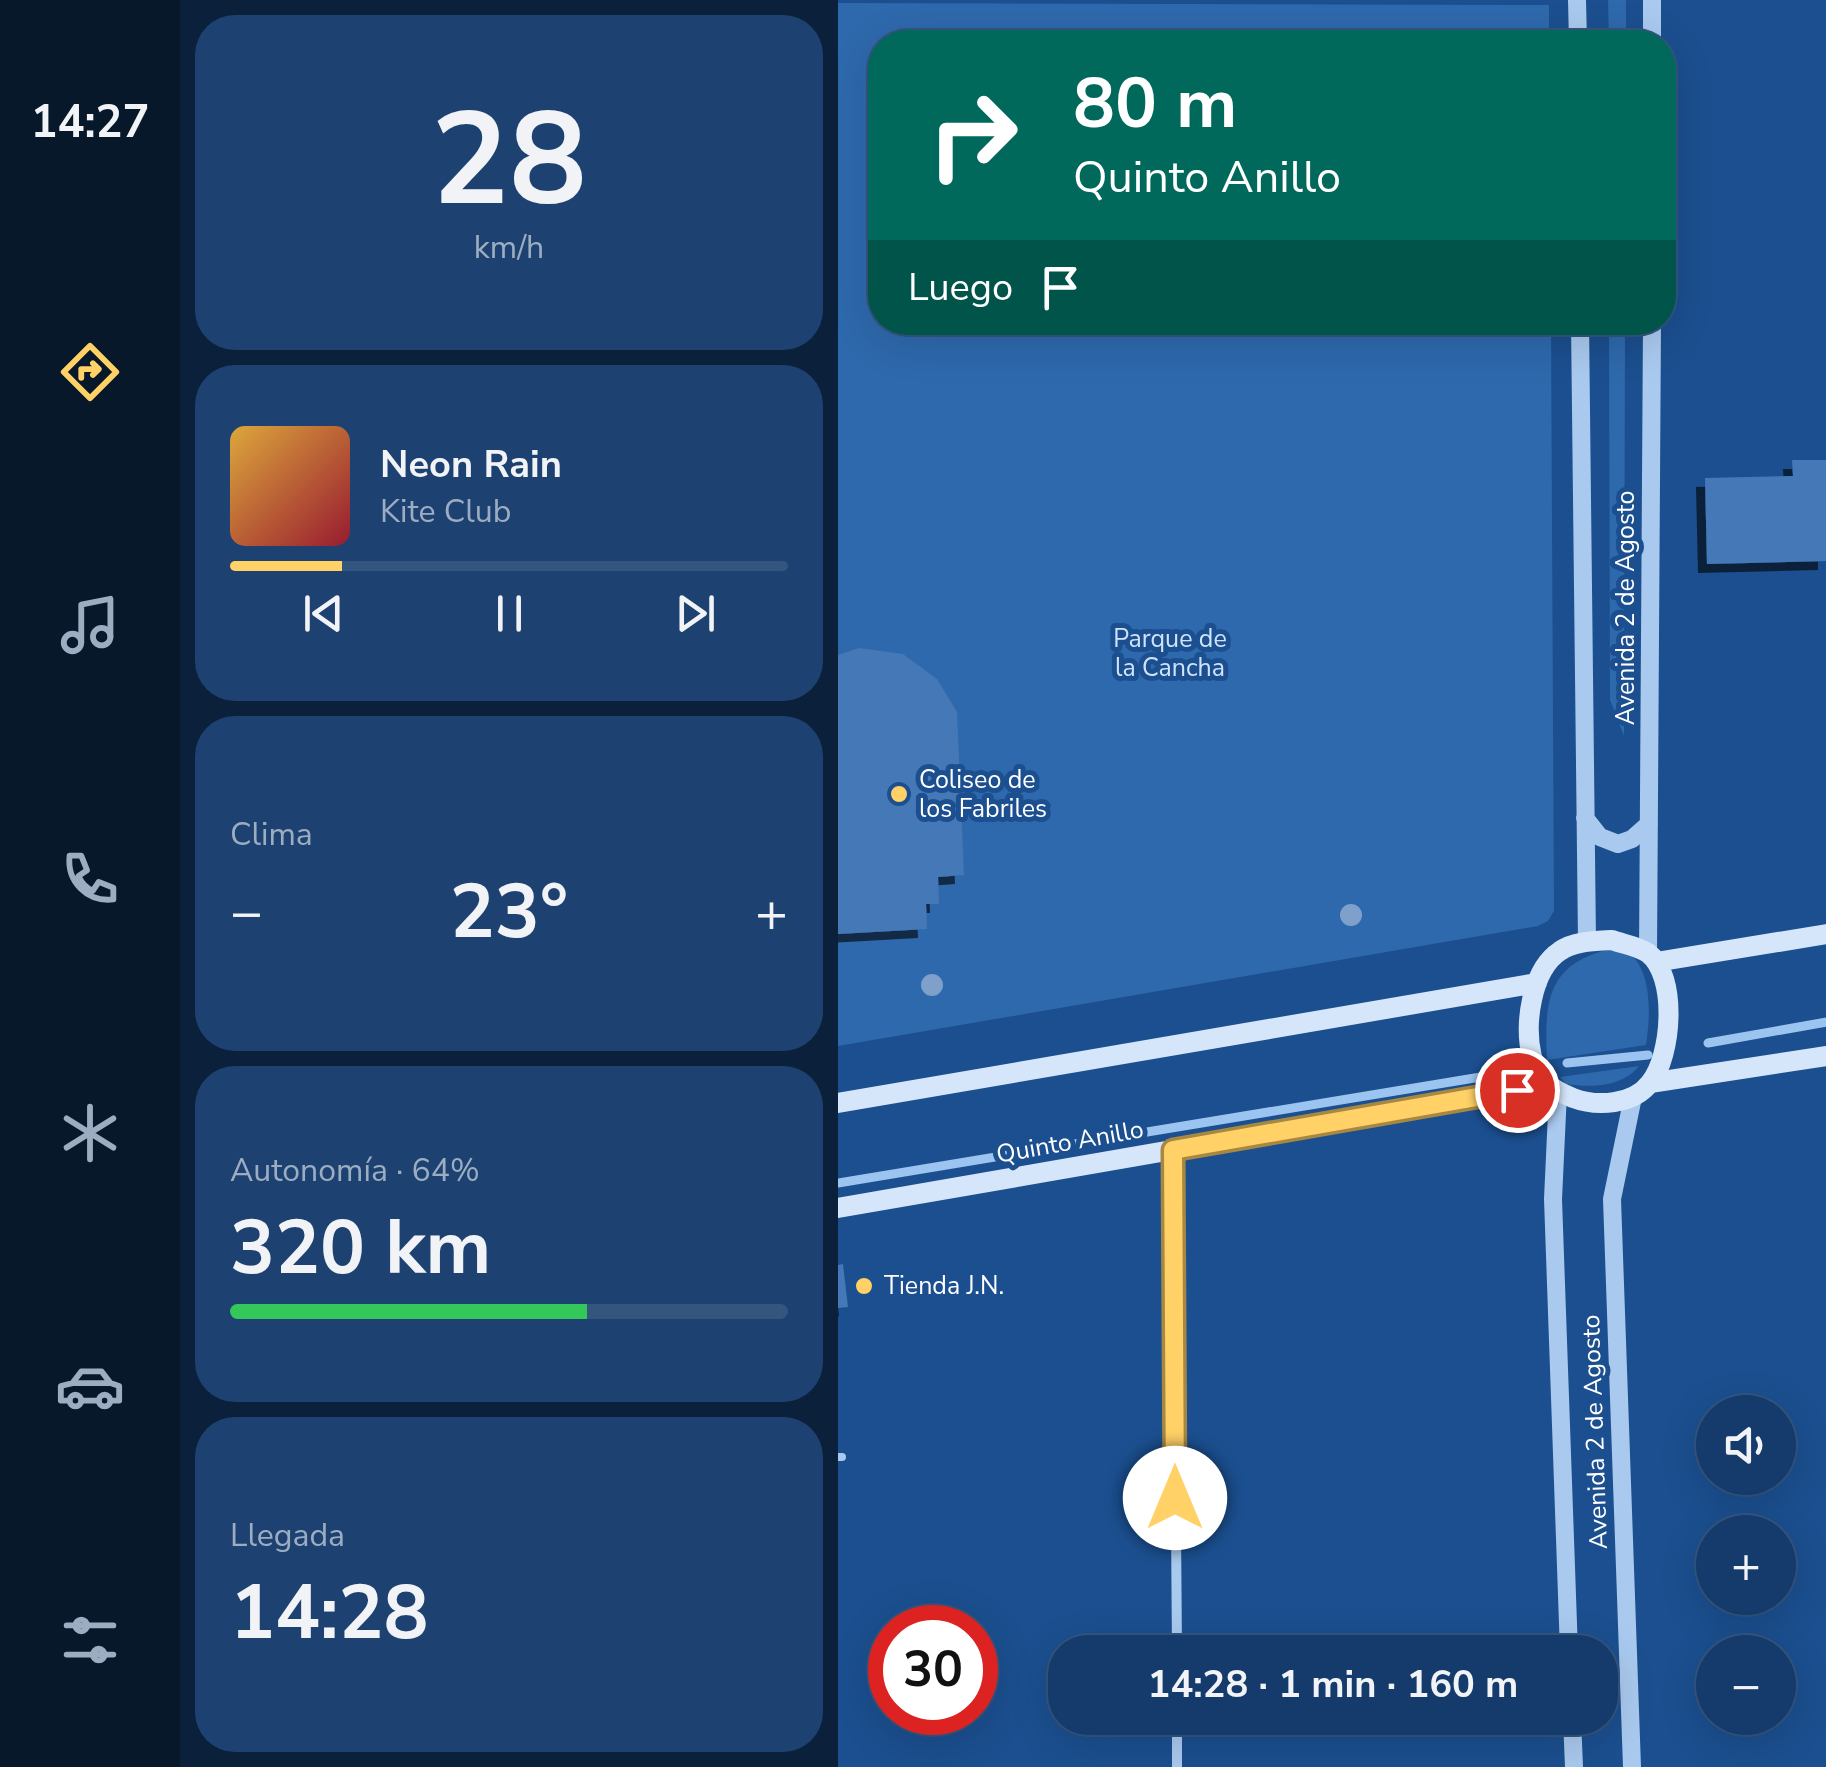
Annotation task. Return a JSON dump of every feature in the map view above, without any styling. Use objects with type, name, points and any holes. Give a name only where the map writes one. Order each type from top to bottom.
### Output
[{"type":"main road","points":[[1826,934],[1652,958],[1612,940],[1587,941],[1560,950],[1537,983],[1530,1050],[1536,1069],[1552,1088],[1581,1101],[1607,1103],[1633,1097],[1650,1084],[1826,1056]]},
{"type":"main road","points":[[1650,1084],[1666,1045],[1669,1021],[1663,978],[1652,958]]},
{"type":"main road","points":[[838,1103],[1537,983]]},
{"type":"main road","name":"Quinto Anillo","points":[[838,1208],[1552,1088]]},
{"type":"street","points":[[1577,0],[1578,30]]},
{"type":"street","points":[[1652,0],[1652,30]]},
{"type":"street","name":"Avenida 2 de Agosto","points":[[1580,335],[1587,941]]},
{"type":"street","name":"Avenida 2 de Agosto","points":[[1652,335],[1652,958]]},
{"type":"street","points":[[1586,818],[1600,837],[1618,844],[1632,839],[1649,824]]},
{"type":"street","name":"Avenida 2 de Agosto","points":[[1552,1088],[1552,1200],[1568,1635]]},
{"type":"street","name":"Avenida 2 de Agosto","points":[[1632,1767],[1612,1199],[1633,1097]]},
{"type":"street","points":[[1173,1150],[1176,1635]]},
{"type":"street","points":[[1177,1735],[1178,1767]]},
{"type":"street","points":[[1573,1735],[1574,1767]]},
{"type":"green space","points":[[1608,0],[1626,0],[1626,30],[1609,30]]},
{"type":"green space","name":"Parque de la Cancha","points":[[838,3],[1549,5],[1549,30],[868,30],[868,335],[1551,335],[1554,911],[1548,921],[1538,926],[838,1046]]},
{"type":"green space","points":[[1609,335],[1625,335],[1624,736],[1610,700]]},
{"type":"green space","points":[[1615,948],[1631,955],[1643,974],[1649,1011],[1646,1045],[1547,1060],[1547,1018],[1555,986],[1576,963]]},
{"type":"green space","points":[[1639,1066],[1624,1078],[1606,1084],[1566,1084],[1560,1077]]},
{"type":"building","points":[[1792,460],[1827,460],[1827,561],[1707,564],[1705,478],[1793,476]]},
{"type":"building","name":"Coliseo de los Fabriles","points":[[859,648],[903,654],[937,679],[957,712],[964,875],[938,877],[939,904],[926,904],[927,929],[838,934],[838,655]]},
{"type":"building","points":[[843,1264],[848,1307],[838,1308],[838,1265]]},
{"type":"waterway","points":[[1708,1043],[1827,1022]]},
{"type":"waterway","points":[[1567,1063],[1648,1055]]},
{"type":"waterway","points":[[838,1183],[1511,1072]]},
{"type":"place","name":"Coliseo de los Fabriles","points":[[899,794]]},
{"type":"place","name":"Tienda J.N.","points":[[864,1286]]},
{"type":"route","points":[[1175,1498],[1173,1150],[1517,1090]]}]
